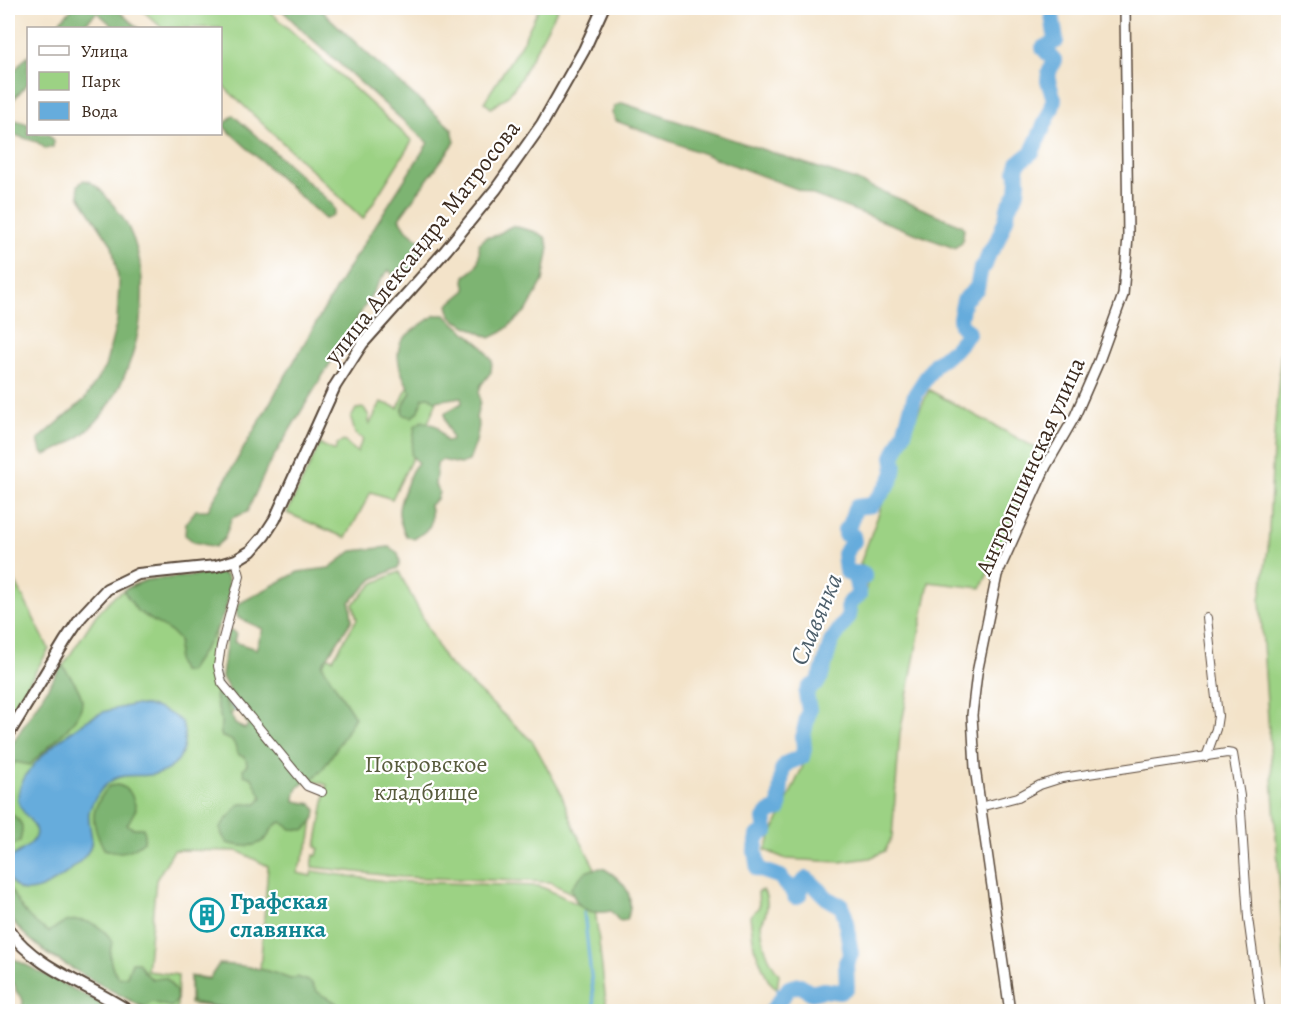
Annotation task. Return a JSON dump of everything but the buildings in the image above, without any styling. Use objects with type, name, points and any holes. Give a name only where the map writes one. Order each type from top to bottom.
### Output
[{"type":"main road","name":"улица Александра Матросова","points":[[236,560],[251,551],[275,519],[336,386],[362,344],[446,250],[496,189],[542,124],[584,50],[603,8]]},
{"type":"main road","points":[[8,735],[76,625],[107,589],[138,574],[216,566],[236,560]]},
{"type":"main road","points":[[8,928],[28,951],[48,966],[130,1011]]},
{"type":"street","name":"Антропшинская улица","points":[[1010,1011],[980,807],[972,715],[977,673],[997,575],[1046,466],[1075,416],[1099,361],[1123,295],[1128,237],[1125,8]]},
{"type":"street","points":[[236,560],[240,576],[221,646],[218,666],[222,683],[307,786],[322,792]]},
{"type":"street","points":[[1206,757],[1218,716],[1207,618]]},
{"type":"street","points":[[980,807],[1018,797],[1040,785],[1062,778],[1227,753],[1233,754],[1240,807],[1248,918],[1261,1011]]},
{"type":"green space","points":[[73,8],[115,8],[137,27],[114,27],[97,12],[82,27],[54,27]]},
{"type":"green space","points":[[140,8],[266,8],[412,141],[363,219],[222,85],[222,27],[161,27]]},
{"type":"green space","points":[[280,8],[319,8],[452,129],[455,142],[399,218],[407,230],[424,244],[425,250],[405,277],[398,281],[389,270],[381,279],[268,466],[247,512],[232,518],[224,539],[215,547],[194,542],[185,535],[186,523],[196,510],[208,510],[345,273],[428,143]]},
{"type":"green space","points":[[539,8],[558,8],[520,79],[509,95],[491,108],[484,102],[523,41]]},
{"type":"green space","points":[[27,56],[27,84],[8,106],[8,78]]},
{"type":"green space","points":[[622,103],[855,180],[961,225],[964,229],[962,243],[954,248],[616,121],[612,113],[615,106]]},
{"type":"green space","points":[[233,115],[332,204],[335,211],[332,216],[325,219],[223,126]]},
{"type":"green space","points":[[8,118],[27,124],[27,135],[49,135],[54,141],[53,147],[46,149],[37,142],[8,133]]},
{"type":"green space","points":[[84,180],[101,190],[129,229],[138,255],[142,283],[141,312],[128,369],[116,394],[101,416],[89,428],[76,439],[45,455],[41,451],[38,440],[85,399],[105,367],[117,321],[119,283],[112,245],[79,196],[78,185]]},
{"type":"green space","points":[[513,226],[536,232],[545,237],[549,247],[543,281],[527,310],[502,332],[490,338],[457,321],[451,316],[448,305],[466,290],[465,276],[478,263],[479,244],[486,237],[494,236]]},
{"type":"green space","points":[[1288,258],[1288,1011],[1260,600],[1268,549]]},
{"type":"green space","points":[[435,315],[445,315],[482,346],[492,361],[491,372],[481,385],[479,392],[480,402],[476,418],[479,425],[469,461],[460,464],[442,460],[437,464],[435,485],[439,492],[437,499],[430,505],[431,522],[428,529],[414,539],[406,536],[400,521],[399,510],[410,475],[418,463],[411,455],[415,426],[422,421],[437,426],[446,441],[452,440],[445,413],[462,403],[461,397],[435,401],[429,397],[423,398],[419,411],[412,417],[404,415],[402,411],[411,392],[400,368],[398,355],[401,342]]},
{"type":"green space","points":[[412,378],[442,390],[392,499],[371,492],[346,538],[287,513],[320,444],[335,451],[337,444],[344,441],[357,452],[363,439],[355,434],[351,418],[356,409],[364,408],[369,416],[369,426],[381,402],[398,408]]},
{"type":"green space","points":[[929,390],[1045,453],[981,588],[929,582],[900,733],[892,837],[885,851],[870,858],[840,862],[786,859],[765,850],[805,761],[813,720],[812,694],[827,674],[831,654],[851,610],[864,599],[869,572],[860,564],[911,427]]},
{"type":"green space","points":[[389,547],[398,553],[400,562],[398,568],[373,579],[350,602],[352,620],[322,665],[355,717],[322,770],[302,784],[295,795],[295,801],[312,804],[316,810],[315,818],[305,830],[291,829],[281,822],[278,823],[264,840],[254,845],[243,846],[227,843],[220,827],[240,804],[257,804],[262,798],[252,778],[244,775],[243,769],[247,765],[246,758],[239,755],[232,741],[222,737],[221,718],[216,701],[216,693],[221,692],[235,724],[245,729],[248,725],[222,677],[228,630],[236,633],[234,642],[256,649],[263,629],[238,618],[236,611],[238,604],[298,572],[329,568],[352,551]]},
{"type":"green space","points":[[8,567],[49,649],[8,718],[8,671],[11,662],[8,659],[12,647],[8,645]]},
{"type":"green space","name":"Покровское кладбище","points":[[399,572],[445,660],[533,742],[560,791],[576,832],[609,895],[588,902],[550,882],[401,877],[312,867],[314,855],[317,856],[319,848],[316,847],[327,785],[311,780],[263,725],[315,651],[333,659],[357,619],[353,604],[374,583]]},
{"type":"green space","points":[[221,573],[227,576],[228,589],[214,640],[212,662],[217,687],[234,711],[229,716],[294,803],[315,808],[310,840],[297,873],[311,876],[312,871],[385,881],[538,886],[580,905],[595,908],[607,1011],[231,1012],[231,1009],[190,1004],[190,976],[259,984],[268,866],[238,851],[174,850],[156,880],[147,971],[178,975],[177,1007],[174,1011],[149,1011],[48,955],[19,928],[8,911],[9,749],[96,615],[113,597],[147,580]]},
{"type":"green space","points":[[221,573],[227,576],[229,589],[224,614],[189,672],[181,671],[177,661],[179,640],[171,632],[137,611],[123,590],[147,580]]},
{"type":"green space","points":[[62,665],[79,692],[82,701],[81,709],[69,727],[30,765],[15,762],[9,773],[8,785],[9,749]]},
{"type":"green space","points":[[118,785],[126,789],[134,800],[136,809],[127,825],[133,828],[143,828],[145,834],[144,841],[139,845],[121,852],[104,849],[94,823],[95,810],[102,795],[109,786]]},
{"type":"green space","points":[[8,809],[20,822],[22,828],[20,841],[10,847],[8,847]]},
{"type":"green space","points":[[603,868],[627,889],[630,903],[627,920],[619,921],[611,911],[597,912],[585,909],[580,906],[573,895],[571,888],[581,876],[588,871]]},
{"type":"green space","points":[[8,884],[24,911],[49,932],[73,920],[86,921],[99,927],[112,942],[111,962],[119,978],[127,976],[132,962],[138,962],[152,979],[166,978],[176,991],[177,1001],[171,1007],[152,1002],[145,1007],[137,1004],[45,951],[15,924],[7,908]]},
{"type":"green space","points":[[763,890],[767,903],[761,924],[768,956],[779,974],[777,989],[768,980],[754,947],[750,916],[759,907],[758,892]]},
{"type":"green space","points":[[8,953],[12,958],[116,1011],[22,1011],[23,1000],[16,991],[15,985],[8,979]]},
{"type":"green space","points":[[219,964],[255,968],[290,979],[297,977],[311,982],[318,992],[335,1002],[343,1011],[232,1011],[232,1009],[191,1002],[190,977],[209,979]]},
{"type":"water","points":[[132,705],[159,709],[182,722],[184,741],[180,757],[169,769],[160,773],[127,776],[111,781],[104,787],[90,809],[91,844],[86,855],[69,871],[47,885],[36,890],[19,889],[9,877],[8,861],[30,845],[36,832],[18,801],[26,775],[36,762],[77,727],[108,710]]},
{"type":"waterway","name":"Славянка","points":[[771,1012],[789,988],[800,985],[812,993],[823,990],[840,992],[847,987],[846,963],[851,954],[841,905],[827,897],[807,879],[801,884],[799,895],[795,897],[781,877],[758,869],[755,851],[757,836],[766,831],[764,819],[770,812],[779,809],[782,770],[787,763],[802,757],[803,736],[809,710],[806,694],[821,676],[831,642],[849,616],[848,604],[859,595],[856,581],[864,577],[864,574],[852,575],[846,571],[844,554],[854,541],[853,536],[845,534],[845,530],[856,507],[872,505],[889,483],[894,471],[893,457],[905,430],[915,395],[935,364],[954,350],[968,334],[967,330],[961,326],[960,318],[964,300],[977,288],[981,268],[985,265],[989,253],[996,244],[1008,208],[1017,192],[1018,163],[1032,152],[1052,108],[1054,99],[1048,81],[1054,60],[1043,48],[1056,41],[1051,8]]},
{"type":"waterway","points":[[214,666],[219,686],[237,710]]},
{"type":"waterway","points":[[584,912],[595,1012]]},
{"type":"waterway","points":[[777,989],[785,993]]},
{"type":"place","name":"Графская славянка","points":[[207,915]]}]
